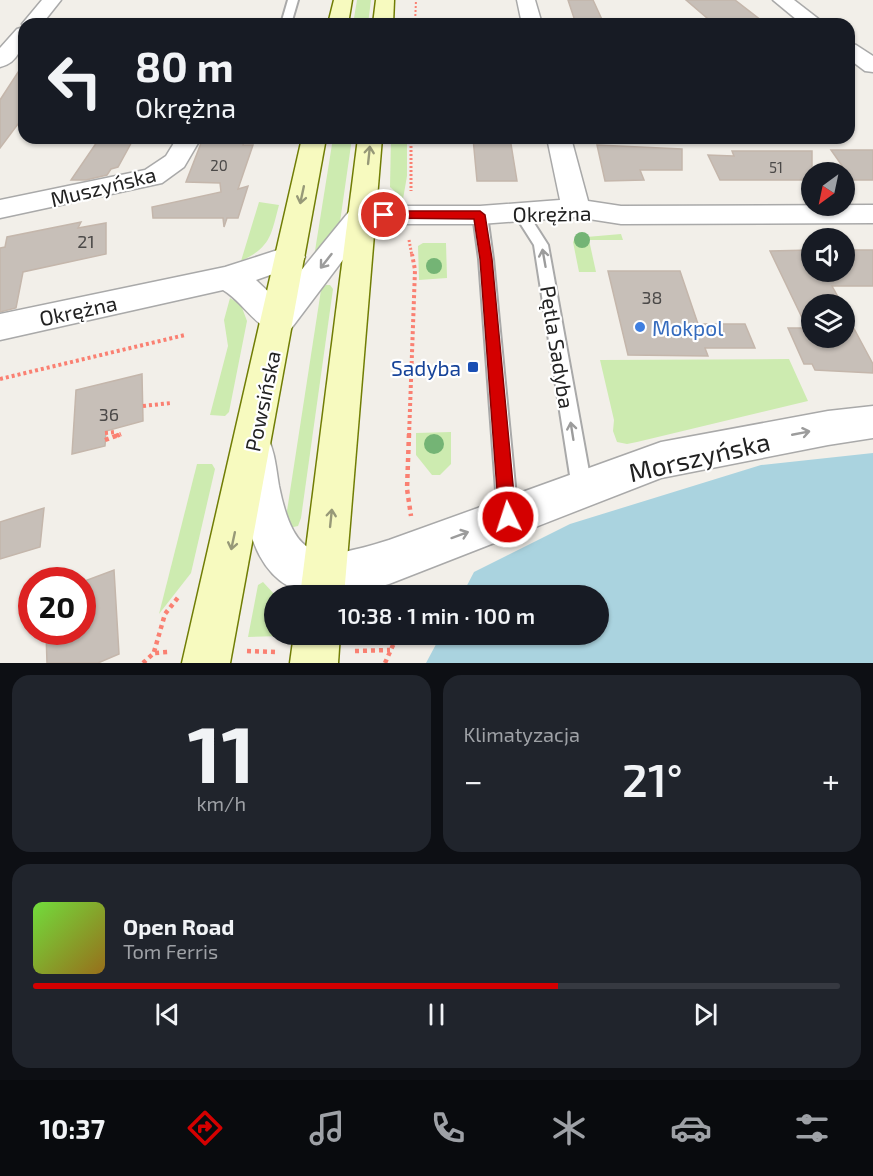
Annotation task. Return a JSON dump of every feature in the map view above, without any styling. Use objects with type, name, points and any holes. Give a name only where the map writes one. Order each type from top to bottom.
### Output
[{"type":"main road","points":[[339,18],[343,0]]},
{"type":"main road","points":[[384,18],[385,0]]},
{"type":"main road","name":"Powsińska","points":[[209,655],[313,144]]},
{"type":"main road","points":[[323,585],[369,144]]},
{"type":"street","points":[[37,18],[52,0]]},
{"type":"street","points":[[526,0],[530,18]]},
{"type":"street","points":[[782,0],[806,18]]},
{"type":"street","points":[[0,60],[18,40]]},
{"type":"street","points":[[855,53],[873,66]]},
{"type":"street","name":"Muszyńska","points":[[0,209],[153,177],[169,168],[181,156],[186,144]]},
{"type":"street","points":[[561,144],[576,208]]},
{"type":"street","name":"Okrężna","points":[[362,215],[480,215],[576,208],[621,215],[873,214]]},
{"type":"street","points":[[227,278],[245,288],[278,321],[362,215]]},
{"type":"street","name":"Okrężna","points":[[0,327],[227,278],[290,257]]},
{"type":"street","name":"Morszyńska","points":[[325,585],[356,571],[389,562],[661,460],[873,422]]},
{"type":"street","points":[[253,443],[263,506],[271,532],[283,556],[322,585]]},
{"type":"lane","points":[[288,18],[292,0]]},
{"type":"lane","name":"Pętla Sadyba","points":[[520,212],[541,245],[582,488]]},
{"type":"lane","points":[[480,215],[486,259],[508,517]]},
{"type":"path","points":[[415,18],[416,0]]},
{"type":"path","points":[[410,195],[411,144]]},
{"type":"path","points":[[408,235],[415,270],[407,489],[411,519]]},
{"type":"path","points":[[0,379],[184,335]]},
{"type":"path","points":[[143,406],[171,403]]},
{"type":"path","points":[[105,433],[115,432],[117,436]]},
{"type":"path","points":[[105,440],[122,434]]},
{"type":"path","points":[[385,663],[392,645]]},
{"type":"path","points":[[143,663],[154,653],[209,655],[316,650],[390,650]]},
{"type":"green space","points":[[357,0],[371,0],[369,18],[354,18]]},
{"type":"green space","points":[[332,144],[351,144],[339,229],[314,257]]},
{"type":"green space","points":[[391,144],[407,144],[407,176],[403,199],[390,187]]},
{"type":"green space","points":[[259,202],[279,205],[274,224],[264,245],[241,261]]},
{"type":"green space","points":[[621,234],[623,240],[589,240],[596,272],[579,272],[573,242],[575,238]]},
{"type":"green space","points":[[423,243],[446,243],[447,278],[419,280],[418,246]]},
{"type":"green space","points":[[326,285],[330,285],[333,289],[301,518],[298,526],[289,528],[285,524],[321,290]]},
{"type":"green space","points":[[230,298],[241,305],[247,321],[229,412],[225,416],[210,415],[228,346],[224,320]]},
{"type":"green space","points":[[789,359],[808,401],[637,442],[627,444],[617,442],[600,360]]},
{"type":"green space","points":[[451,432],[451,464],[440,475],[432,475],[416,455],[416,433]]},
{"type":"green space","points":[[197,464],[212,464],[215,469],[191,573],[159,614]]},
{"type":"green space","points":[[263,582],[266,585],[264,637],[248,637],[258,585]]},
{"type":"water","points":[[873,453],[873,663],[426,663],[436,645],[609,645],[609,585],[467,585],[474,572],[570,524],[761,465]]},
{"type":"building","points":[[568,0],[593,0],[601,18],[574,18]]},
{"type":"building","points":[[686,0],[735,0],[758,18],[707,18]]},
{"type":"building","points":[[18,72],[18,124],[0,148],[0,100]]},
{"type":"building","points":[[96,144],[131,144],[118,167],[111,169],[107,175],[86,180],[71,180]]},
{"type":"building","points":[[201,144],[253,145],[238,189],[248,186],[238,218],[227,218],[224,227],[223,218],[153,218],[152,207],[221,192],[220,183],[186,182]]},
{"type":"building","points":[[474,144],[511,144],[517,181],[477,181]]},
{"type":"building","points":[[597,145],[682,149],[682,170],[640,170],[644,180],[605,181]]},
{"type":"building","points":[[831,150],[873,150],[873,180],[855,180],[855,162],[839,162]]},
{"type":"building","points":[[732,151],[812,151],[812,162],[801,162],[801,180],[720,180],[708,155],[734,156]]},
{"type":"building","points":[[81,222],[78,228],[106,223],[106,254],[23,272],[16,308],[0,312],[0,248],[5,247],[7,237]]},
{"type":"building","points":[[801,250],[801,282],[855,282],[855,250],[873,250],[873,286],[832,286],[836,294],[801,294],[801,316],[770,251]]},
{"type":"building","points":[[608,271],[680,271],[698,324],[745,324],[755,348],[705,348],[708,356],[628,355]]},
{"type":"building","points":[[788,328],[801,328],[801,348],[855,348],[855,330],[873,364],[873,373],[815,370],[812,364],[804,364]]},
{"type":"building","points":[[142,374],[143,421],[106,431],[105,446],[72,454],[76,390]]},
{"type":"building","points":[[44,508],[40,547],[0,559],[0,522]]},
{"type":"building","points":[[114,570],[119,654],[98,663],[47,663],[46,645],[96,645],[96,577]]},
{"type":"place","name":"Mokpol","points":[[640,327]]},
{"type":"place","name":"Sadyba","points":[[473,367]]},
{"type":"route","points":[[384,215],[480,215],[486,259],[508,517]]}]
